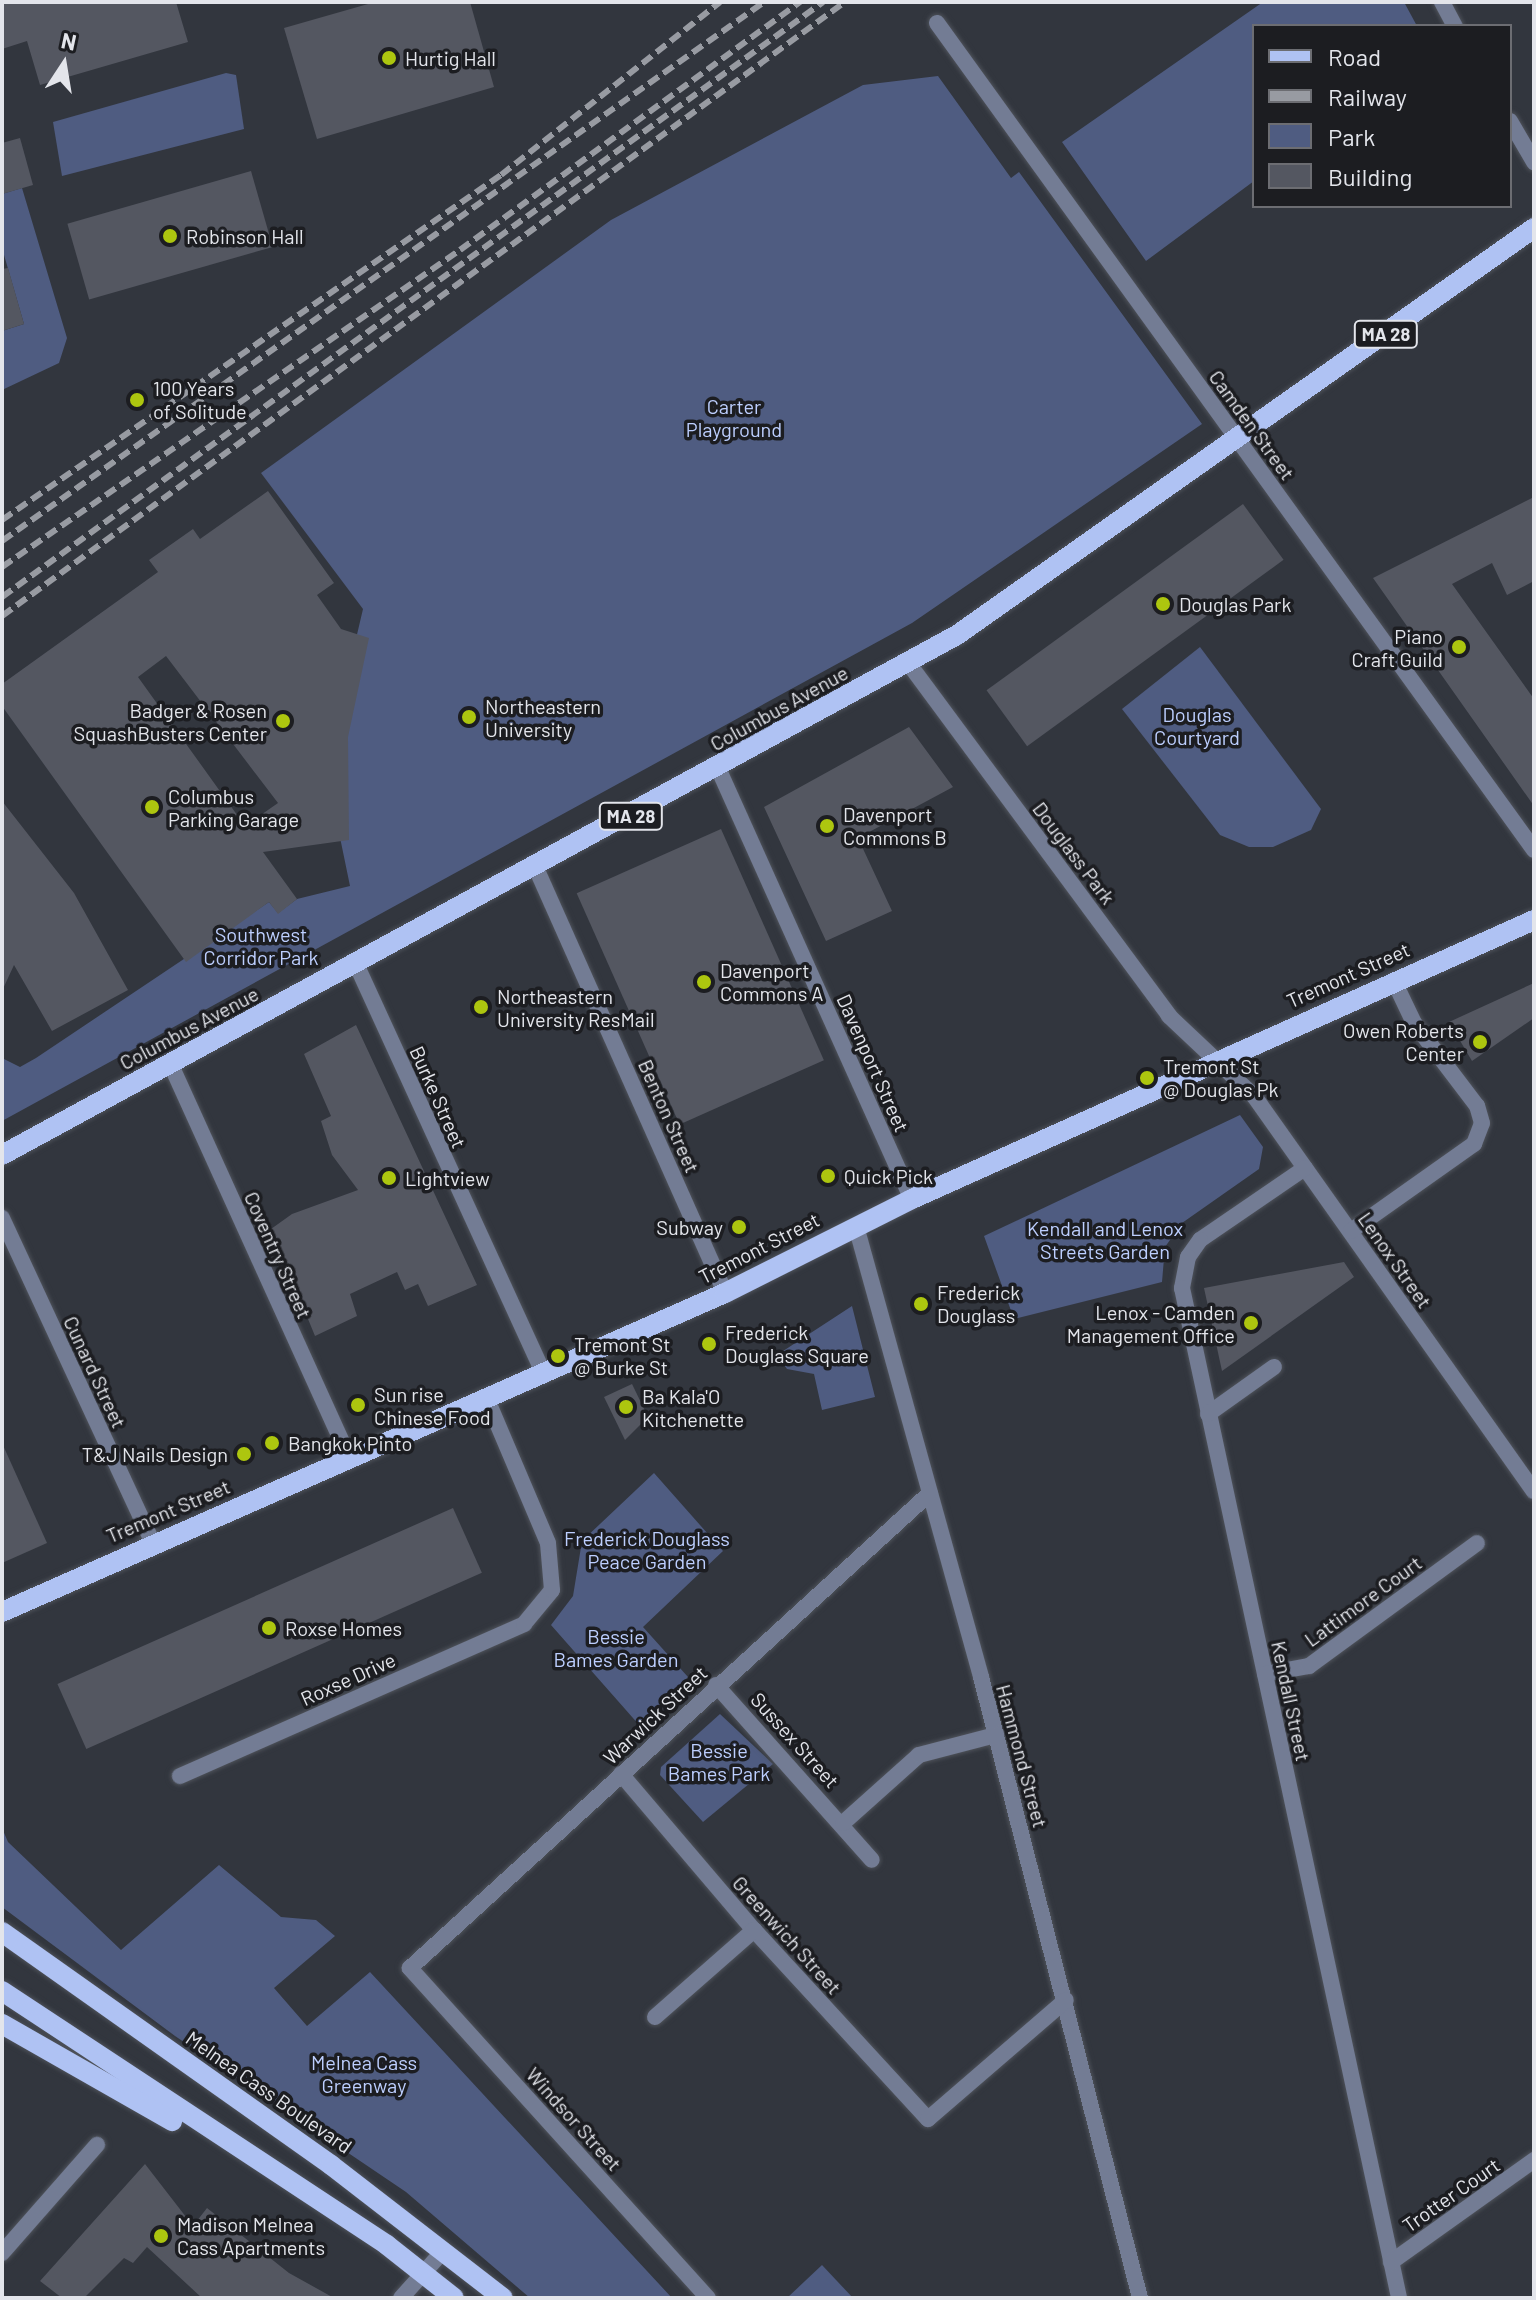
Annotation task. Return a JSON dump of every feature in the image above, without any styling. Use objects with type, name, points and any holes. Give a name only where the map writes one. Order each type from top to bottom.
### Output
[{"type":"main road","name":"Columbus Avenue","points":[[2,1155],[357,966],[909,664],[1238,440],[1534,228]]},
{"type":"main road","name":"Tremont Street","points":[[2,1612],[153,1543],[544,1375],[725,1293],[912,1199],[1214,1060],[1534,920]]},
{"type":"main road","name":"Melnea Cass Boulevard","points":[[2,1932],[444,2250],[503,2298]]},
{"type":"main road","points":[[2,1991],[424,2273],[454,2298]]},
{"type":"main road","points":[[2,2024],[199,2136],[250,2157]]},
{"type":"street","points":[[1442,2],[1454,24]]},
{"type":"street","name":"Camden Street","points":[[937,23],[1534,850]]},
{"type":"street","points":[[1512,124],[1534,162]]},
{"type":"street","name":"Douglass Park","points":[[909,664],[1169,1016],[1214,1060]]},
{"type":"street","name":"Davenport Street","points":[[718,768],[912,1199]]},
{"type":"street","name":"Benton Street","points":[[536,868],[725,1293]]},
{"type":"street","name":"Burke Street","points":[[357,966],[544,1375]]},
{"type":"street","points":[[1351,1231],[1474,1144],[1482,1123],[1477,1106],[1414,1023],[1394,981]]},
{"type":"street","name":"Lenox Street","points":[[1214,1060],[1254,1096],[1534,1491]]},
{"type":"street","name":"Coventry Street","points":[[171,1065],[350,1460]]},
{"type":"street","name":"Kendall Street","points":[[1305,1168],[1205,1236],[1188,1257],[1182,1288],[1399,2298]]},
{"type":"street","name":"Cunard Street","points":[[2,1218],[153,1543]]},
{"type":"street","name":"Hammond Street","points":[[856,1226],[996,1735],[1140,2298]]},
{"type":"street","points":[[1208,1414],[1274,1367]]},
{"type":"street","name":"Roxse Drive","points":[[180,1776],[524,1624],[552,1590],[548,1543],[487,1399]]},
{"type":"street","name":"Warwick Street","points":[[410,1968],[716,1685],[930,1493]]},
{"type":"street","name":"Lattimore Court","points":[[1265,1674],[1309,1666],[1477,1543]]},
{"type":"street","name":"Sussex Street","points":[[716,1685],[843,1823],[872,1860]]},
{"type":"street","points":[[843,1823],[919,1755],[996,1735]]},
{"type":"street","name":"Greenwich Street","points":[[621,1774],[754,1930],[928,2119],[1066,2000]]},
{"type":"street","points":[[655,2017],[754,1930]]},
{"type":"street","name":"Windsor Street","points":[[410,1968],[708,2298]]},
{"type":"street","points":[[2,2253],[97,2145]]},
{"type":"street","name":"Trotter Court","points":[[1391,2262],[1534,2160]]},
{"type":"street","points":[[401,2298],[444,2250]]},
{"type":"green space","points":[[1263,2],[1404,2],[1416,24],[1252,24],[1252,182],[1146,261],[1062,142]]},
{"type":"green space","points":[[226,73],[236,75],[244,129],[62,176],[53,122]]},
{"type":"green space","name":"Carter Playground","points":[[938,76],[1011,178],[1019,172],[1202,424],[912,623],[2,1121],[2,1058],[20,1067],[36,1058],[269,902],[278,913],[297,899],[350,886],[336,818],[351,660],[363,609],[261,473],[611,220],[863,85]]},
{"type":"green space","points":[[22,188],[67,338],[59,363],[2,390],[2,331],[24,324],[2,248],[2,194]]},
{"type":"green space","name":"Douglas Courtyard","points":[[1200,647],[1321,809],[1311,830],[1273,847],[1249,847],[1220,835],[1122,709]]},
{"type":"green space","name":"Kendall and Lenox Streets Garden","points":[[1240,1115],[1263,1147],[1259,1169],[1182,1223],[1165,1247],[1162,1282],[1014,1319],[984,1236]]},
{"type":"green space","points":[[852,1306],[875,1397],[822,1410],[814,1374],[787,1369],[777,1355]]},
{"type":"green space","points":[[654,1473],[723,1551],[643,1627],[688,1677],[640,1726],[551,1625],[573,1596],[582,1541]]},
{"type":"green space","name":"Bessie Bames Park","points":[[720,1714],[773,1764],[703,1822],[660,1775],[661,1767]]},
{"type":"green space","name":"Melnea Cass Greenway","points":[[2,1828],[8,1842],[121,1950],[219,1865],[281,1917],[316,1920],[335,1936],[274,1988],[307,2026],[370,1972],[672,2298],[530,2298],[406,2192],[175,2036],[2,1907]]},
{"type":"green space","points":[[822,2265],[853,2298],[787,2298]]},
{"type":"building","points":[[2,2],[176,2],[188,42],[40,85],[27,41],[2,49]]},
{"type":"building","name":"Hurtig Hall","points":[[375,2],[470,2],[494,87],[317,139],[284,28]]},
{"type":"building","points":[[20,138],[33,185],[2,194],[2,143]]},
{"type":"building","name":"Robinson Hall","points":[[251,171],[273,247],[89,300],[67,224]]},
{"type":"building","points":[[8,268],[24,324],[2,331],[2,269]]},
{"type":"building","name":"Columbus Parking Garage","points":[[268,491],[334,583],[317,595],[341,629],[369,638],[348,737],[349,840],[263,852],[297,899],[278,914],[269,902],[186,962],[2,706],[2,684],[158,572],[149,560],[193,529],[200,539]],"holes":[[[166,656],[278,803],[245,826],[138,677]]]},
{"type":"building","name":"Piano Craft Guild","points":[[1534,497],[1534,581],[1507,595],[1492,563],[1452,584],[1534,699],[1534,806],[1373,578]]},
{"type":"building","name":"Douglas Park","points":[[1243,504],[1284,560],[1027,746],[987,690]]},
{"type":"building","name":"Davenport Commons B","points":[[909,727],[953,787],[858,838],[892,911],[826,941],[764,807]]},
{"type":"building","points":[[2,801],[74,893],[128,990],[52,1031],[14,965],[2,991]]},
{"type":"building","name":"Davenport Commons A","points":[[721,829],[824,1060],[680,1124],[577,893]]},
{"type":"building","name":"Owen Roberts Center","points":[[1534,983],[1534,1018],[1472,1061],[1449,1022]]},
{"type":"building","name":"Lightview","points":[[356,1025],[477,1285],[428,1306],[418,1284],[405,1290],[397,1272],[350,1294],[357,1316],[315,1336],[271,1229],[292,1214],[358,1190],[332,1155],[321,1121],[331,1116],[304,1054]]},
{"type":"building","name":"Lenox - Camden Management Office","points":[[1344,1262],[1354,1277],[1222,1371],[1204,1288]]},
{"type":"building","name":"Ba Kala'O Kitchenette","points":[[632,1384],[648,1417],[625,1440],[604,1397]]},
{"type":"building","points":[[2,1443],[47,1543],[2,1563]]},
{"type":"building","name":"Roxse Homes","points":[[453,1508],[482,1573],[86,1749],[57,1684]]},
{"type":"building","name":"Madison Melnea Cass Apartments","points":[[145,2164],[193,2226],[207,2208],[289,2273],[334,2298],[202,2298],[147,2247],[133,2263],[124,2258],[84,2298],[62,2298],[40,2281]]},
{"type":"railway","points":[[2,520],[501,175],[720,2]]},
{"type":"railway","points":[[2,541],[764,2]]},
{"type":"railway","points":[[2,567],[460,250],[800,2]]},
{"type":"railway","points":[[2,597],[823,2]]},
{"type":"railway","points":[[2,616],[845,2]]},
{"type":"place","name":"Hurtig Hall","points":[[389,58]]},
{"type":"place","name":"Robinson Hall","points":[[170,236]]},
{"type":"place","name":"100 Years of Solitude","points":[[137,400]]},
{"type":"place","name":"Douglas Park","points":[[1163,604]]},
{"type":"place","name":"Piano Craft Guild","points":[[1459,647]]},
{"type":"place","name":"Northeastern University","points":[[469,717]]},
{"type":"place","name":"Badger & Rosen SquashBusters Center","points":[[283,721]]},
{"type":"place","name":"Columbus Parking Garage","points":[[152,807]]},
{"type":"place","name":"Davenport Commons B","points":[[827,826]]},
{"type":"place","name":"Davenport Commons A","points":[[704,982]]},
{"type":"place","name":"Northeastern University ResMail","points":[[481,1007]]},
{"type":"place","name":"Owen Roberts Center","points":[[1480,1042]]},
{"type":"place","name":"Tremont St @ Douglas Pk","points":[[1147,1078]]},
{"type":"place","name":"Quick Pick","points":[[828,1176]]},
{"type":"place","name":"Lightview","points":[[389,1178]]},
{"type":"place","name":"Subway","points":[[739,1227]]},
{"type":"place","name":"Frederick Douglass","points":[[921,1304]]},
{"type":"place","name":"Lenox - Camden Management Office","points":[[1251,1323]]},
{"type":"place","name":"Frederick Douglass Square","points":[[709,1344]]},
{"type":"place","name":"Tremont St @ Burke St","points":[[558,1356]]},
{"type":"place","name":"Sun rise Chinese Food","points":[[358,1405]]},
{"type":"place","name":"Ba Kala'O Kitchenette","points":[[626,1407]]},
{"type":"place","name":"Bangkok Pinto","points":[[272,1443]]},
{"type":"place","name":"T&J Nails Design","points":[[244,1454]]},
{"type":"place","name":"Roxse Homes","points":[[269,1628]]},
{"type":"place","name":"Madison Melnea Cass Apartments","points":[[161,2236]]},
{"type":"park label","name":"Southwest Corridor Park","points":[[261,946]]},
{"type":"park label","name":"Frederick Douglass Peace Garden","points":[[647,1550]]},
{"type":"park label","name":"Bessie Bames Garden","points":[[616,1648]]}]
